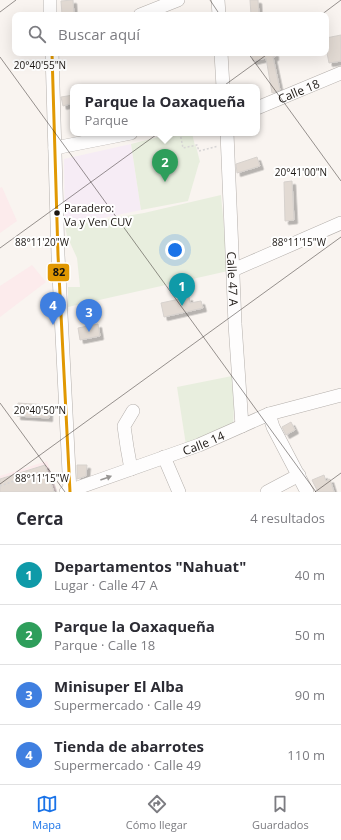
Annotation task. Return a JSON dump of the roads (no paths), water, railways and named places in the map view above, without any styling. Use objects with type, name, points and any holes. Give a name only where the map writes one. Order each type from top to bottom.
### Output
[{"type":"street","points":[[50,0],[50,12]]},
{"type":"street","points":[[148,12],[178,0]]},
{"type":"street","points":[[218,0],[219,12]]},
{"type":"street","points":[[52,56],[68,492]]},
{"type":"street","points":[[221,56],[223,84]]},
{"type":"street","name":"Calle 18","points":[[260,107],[341,73]]},
{"type":"street","points":[[55,148],[116,136]]},
{"type":"street","name":"Calle 47 A","points":[[227,139],[242,426]]},
{"type":"street","points":[[233,270],[341,223]]},
{"type":"street","name":"Calle 14","points":[[68,492],[199,445],[268,414],[341,395]]},
{"type":"street","points":[[131,469],[126,447],[124,426],[133,411]]},
{"type":"street","points":[[268,414],[273,427],[307,492]]},
{"type":"street","points":[[164,457],[179,492]]},
{"type":"street","points":[[268,492],[299,475]]},
{"type":"place","name":"Parque la Oaxaqueña","points":[[165,182]]},
{"type":"place","name":"Paradero: Va y Ven CUV","points":[[57,213]]},
{"type":"place","name":"Departamentos \"Nahuat\"","points":[[182,306]]},
{"type":"place","name":"Tienda de abarrotes","points":[[53,325]]},
{"type":"place","name":"Minisuper El Alba","points":[[89,332]]}]
